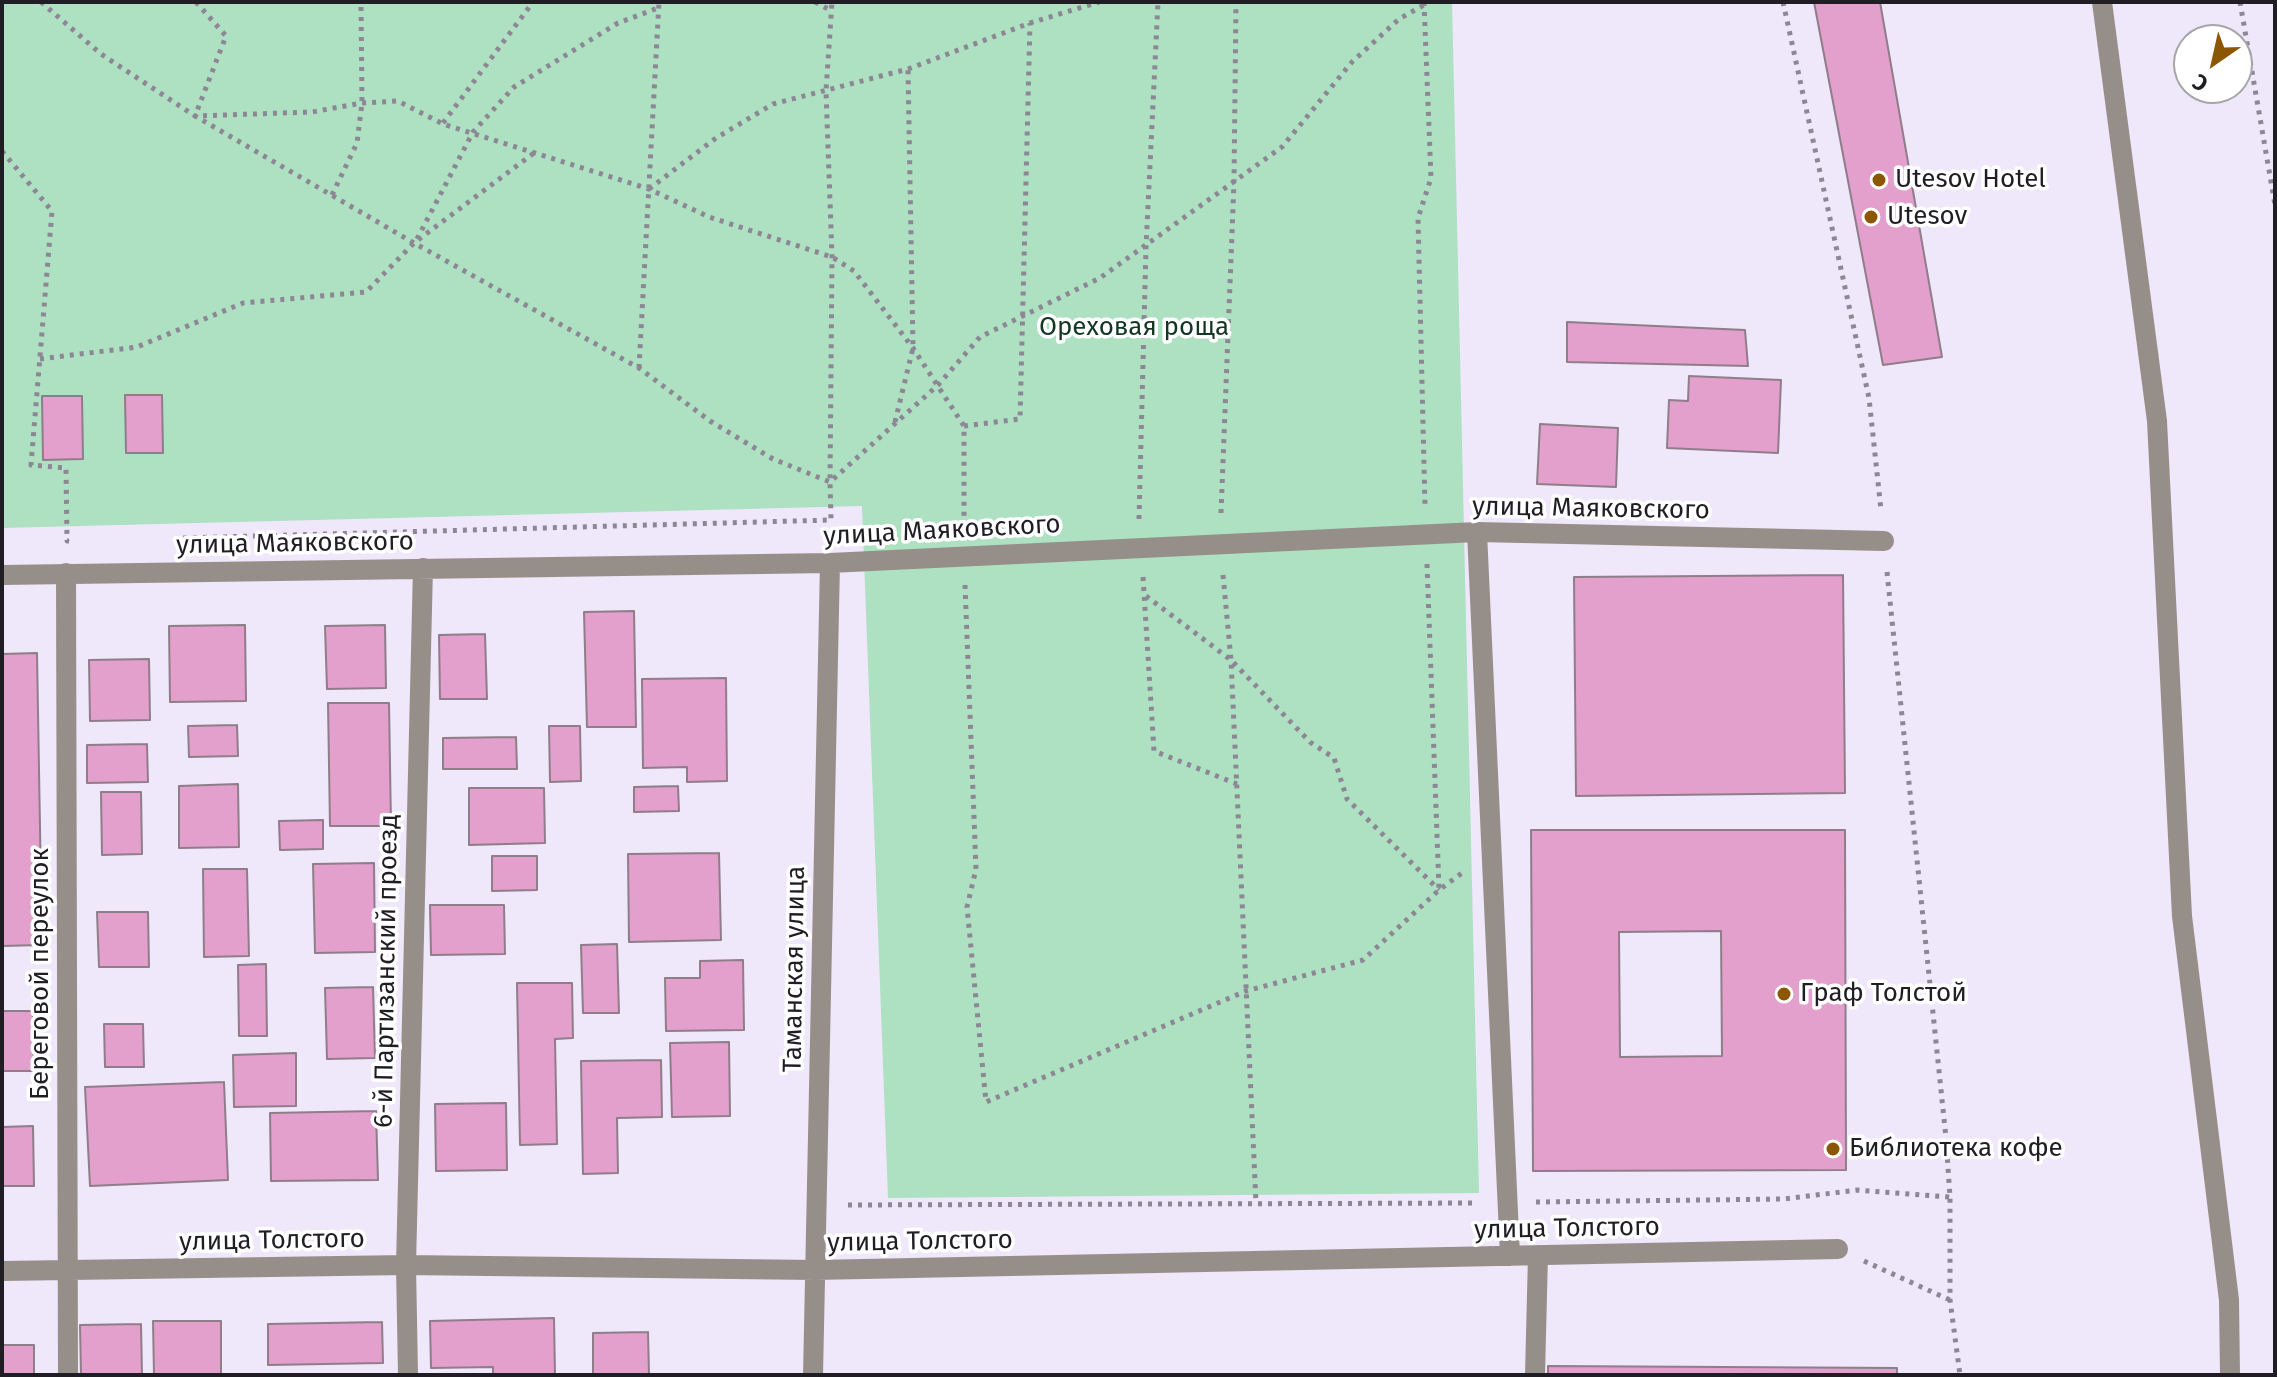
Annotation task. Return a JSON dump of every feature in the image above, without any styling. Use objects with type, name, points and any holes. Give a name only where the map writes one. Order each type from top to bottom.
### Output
[{"type":"street","points":[[2102,2],[2157,421],[2182,916],[2229,1300],[2230,1375]]},
{"type":"street","name":"улица Маяковского","points":[[2,575],[830,563],[1477,532],[1884,541]]},
{"type":"street","points":[[1477,532],[1510,1256]]},
{"type":"street","name":"Таманская улица","points":[[813,1375],[830,563]]},
{"type":"street","name":"6-й Партизанский проезд","points":[[408,1375],[406,1265],[423,568]]},
{"type":"street","name":"Береговой переулок","points":[[66,573],[68,1375]]},
{"type":"street","name":"улица Толстого","points":[[2,1271],[406,1265],[815,1270],[1838,1249]]},
{"type":"street","points":[[1535,1375],[1538,1255]]},
{"type":"path","points":[[41,2],[101,54],[195,116],[639,368],[710,421],[773,459],[830,482]]},
{"type":"path","points":[[195,116],[226,36],[196,2]]},
{"type":"path","points":[[332,195],[357,143],[362,103],[361,2]]},
{"type":"path","points":[[443,124],[533,2]]},
{"type":"path","points":[[815,2],[832,11]]},
{"type":"path","points":[[177,538],[831,520],[832,257],[826,91],[832,2]]},
{"type":"path","points":[[649,189],[716,138],[773,104],[908,69],[1030,23],[1099,2]]},
{"type":"path","points":[[1158,2],[1146,247],[1139,505],[1154,751],[1237,784]]},
{"type":"path","points":[[1236,2],[1234,182],[1220,544],[1231,660],[1256,1203]]},
{"type":"path","points":[[1783,2],[1869,398],[1950,1197],[1950,1300],[1960,1375]]},
{"type":"path","points":[[2240,2],[2275,205]]},
{"type":"path","points":[[830,482],[938,385],[980,337],[1100,278],[1282,147],[1352,62],[1399,19],[1424,4],[1431,178],[1418,218],[1439,890]]},
{"type":"path","points":[[414,243],[473,132],[514,87],[618,23],[659,5],[639,368]]},
{"type":"path","points":[[964,426],[1020,419],[1030,23]]},
{"type":"path","points":[[894,424],[913,348],[908,69]]},
{"type":"path","points":[[195,116],[312,112],[362,103],[398,101],[443,124],[649,189],[709,217],[832,257],[854,271],[913,348],[964,426],[964,557],[976,869],[967,907],[986,1102],[1246,991],[1363,960],[1439,890],[1492,850]]},
{"type":"path","points":[[2,151],[52,211],[31,465],[66,468],[67,541],[83,540]]},
{"type":"path","points":[[40,359],[137,347],[243,303],[366,292],[414,243],[534,153]]},
{"type":"path","points":[[1145,595],[1231,660],[1310,742],[1334,758],[1347,799],[1439,890]]},
{"type":"path","points":[[816,1205],[1784,1199],[1857,1190],[1950,1197]]},
{"type":"path","points":[[1838,1249],[1950,1300]]},
{"type":"green space","name":"Ореховая роща","points":[[2,2],[1452,2],[1479,1193],[888,1198],[862,506],[2,528]]},
{"type":"building","name":"Utesov Hotel","points":[[1814,2],[1880,2],[1942,357],[1883,365]]},
{"type":"building","points":[[1567,322],[1745,330],[1748,366],[1567,362]]},
{"type":"building","points":[[1689,376],[1781,380],[1778,453],[1667,448],[1669,400],[1688,401]]},
{"type":"building","points":[[125,395],[162,395],[163,453],[126,453]]},
{"type":"building","points":[[42,396],[82,396],[83,459],[43,460]]},
{"type":"building","points":[[1540,424],[1618,428],[1616,487],[1537,484]]},
{"type":"building","points":[[1843,575],[1845,793],[1576,796],[1574,577]]},
{"type":"building","points":[[634,611],[636,727],[587,727],[584,612]]},
{"type":"building","points":[[245,625],[246,701],[170,702],[169,626]]},
{"type":"building","points":[[385,625],[386,688],[327,689],[325,626]]},
{"type":"building","points":[[485,634],[487,699],[440,699],[439,635]]},
{"type":"building","points":[[37,653],[42,945],[2,946],[2,654]]},
{"type":"building","points":[[149,659],[150,720],[90,721],[89,660]]},
{"type":"building","points":[[726,678],[727,781],[687,782],[687,767],[643,768],[642,679]]},
{"type":"building","points":[[328,703],[389,703],[391,826],[330,826]]},
{"type":"building","points":[[237,725],[238,756],[189,757],[188,726]]},
{"type":"building","points":[[549,726],[580,726],[581,781],[550,782]]},
{"type":"building","points":[[516,737],[517,769],[443,769],[443,738]]},
{"type":"building","points":[[147,744],[148,782],[87,783],[87,745]]},
{"type":"building","points":[[238,784],[239,847],[179,848],[179,786]]},
{"type":"building","points":[[678,786],[679,811],[634,812],[634,787]]},
{"type":"building","points":[[469,788],[544,788],[545,843],[469,845]]},
{"type":"building","points":[[101,792],[141,792],[142,854],[102,855]]},
{"type":"building","points":[[323,820],[323,849],[280,850],[279,821]]},
{"type":"building","name":"Граф Толстой","points":[[1531,830],[1845,830],[1846,1170],[1533,1171]],"holes":[[[1721,931],[1722,1056],[1620,1057],[1619,932]]]},
{"type":"building","points":[[719,853],[721,940],[629,942],[628,854]]},
{"type":"building","points":[[492,856],[537,856],[537,890],[492,891]]},
{"type":"building","points":[[374,863],[375,952],[315,953],[313,864]]},
{"type":"building","points":[[203,869],[247,869],[249,956],[204,957]]},
{"type":"building","points":[[430,905],[504,905],[505,954],[431,955]]},
{"type":"building","points":[[97,912],[148,912],[149,967],[99,967]]},
{"type":"building","points":[[617,944],[619,1013],[583,1013],[581,945]]},
{"type":"building","points":[[743,960],[744,1030],[666,1031],[665,978],[700,978],[700,961]]},
{"type":"building","points":[[266,964],[267,1036],[239,1036],[238,965]]},
{"type":"building","points":[[517,983],[572,983],[573,1038],[555,1039],[557,1144],[520,1145]]},
{"type":"building","points":[[373,987],[375,1058],[327,1059],[325,988]]},
{"type":"building","points":[[2,1011],[33,1011],[34,1071],[2,1071]]},
{"type":"building","points":[[104,1024],[143,1024],[144,1067],[105,1067]]},
{"type":"building","points":[[729,1042],[730,1116],[672,1117],[670,1043]]},
{"type":"building","points":[[296,1053],[296,1106],[234,1107],[233,1055]]},
{"type":"building","points":[[661,1060],[662,1117],[617,1118],[618,1173],[583,1174],[581,1061]]},
{"type":"building","points":[[224,1082],[228,1180],[90,1186],[85,1087]]},
{"type":"building","points":[[506,1103],[507,1170],[436,1171],[435,1104]]},
{"type":"building","points":[[376,1111],[378,1180],[271,1181],[270,1113]]},
{"type":"building","points":[[33,1126],[34,1186],[2,1186],[2,1127]]},
{"type":"building","points":[[554,1318],[555,1375],[493,1375],[493,1367],[431,1368],[430,1321]]},
{"type":"building","points":[[153,1321],[221,1321],[221,1375],[154,1375]]},
{"type":"building","points":[[382,1322],[383,1363],[268,1365],[268,1324]]},
{"type":"building","points":[[141,1324],[142,1375],[81,1375],[80,1325]]},
{"type":"building","points":[[648,1332],[649,1375],[593,1375],[593,1333]]},
{"type":"building","points":[[2,1345],[34,1345],[34,1375],[2,1375]]},
{"type":"building","points":[[1548,1366],[1897,1368],[1897,1375],[1548,1375]]},
{"type":"place","name":"Utesov Hotel","points":[[1879,180]]},
{"type":"place","name":"Utesov","points":[[1871,217]]},
{"type":"place","name":"Граф Толстой","points":[[1784,994]]},
{"type":"place","name":"Библиотека кофе","points":[[1833,1149]]}]
